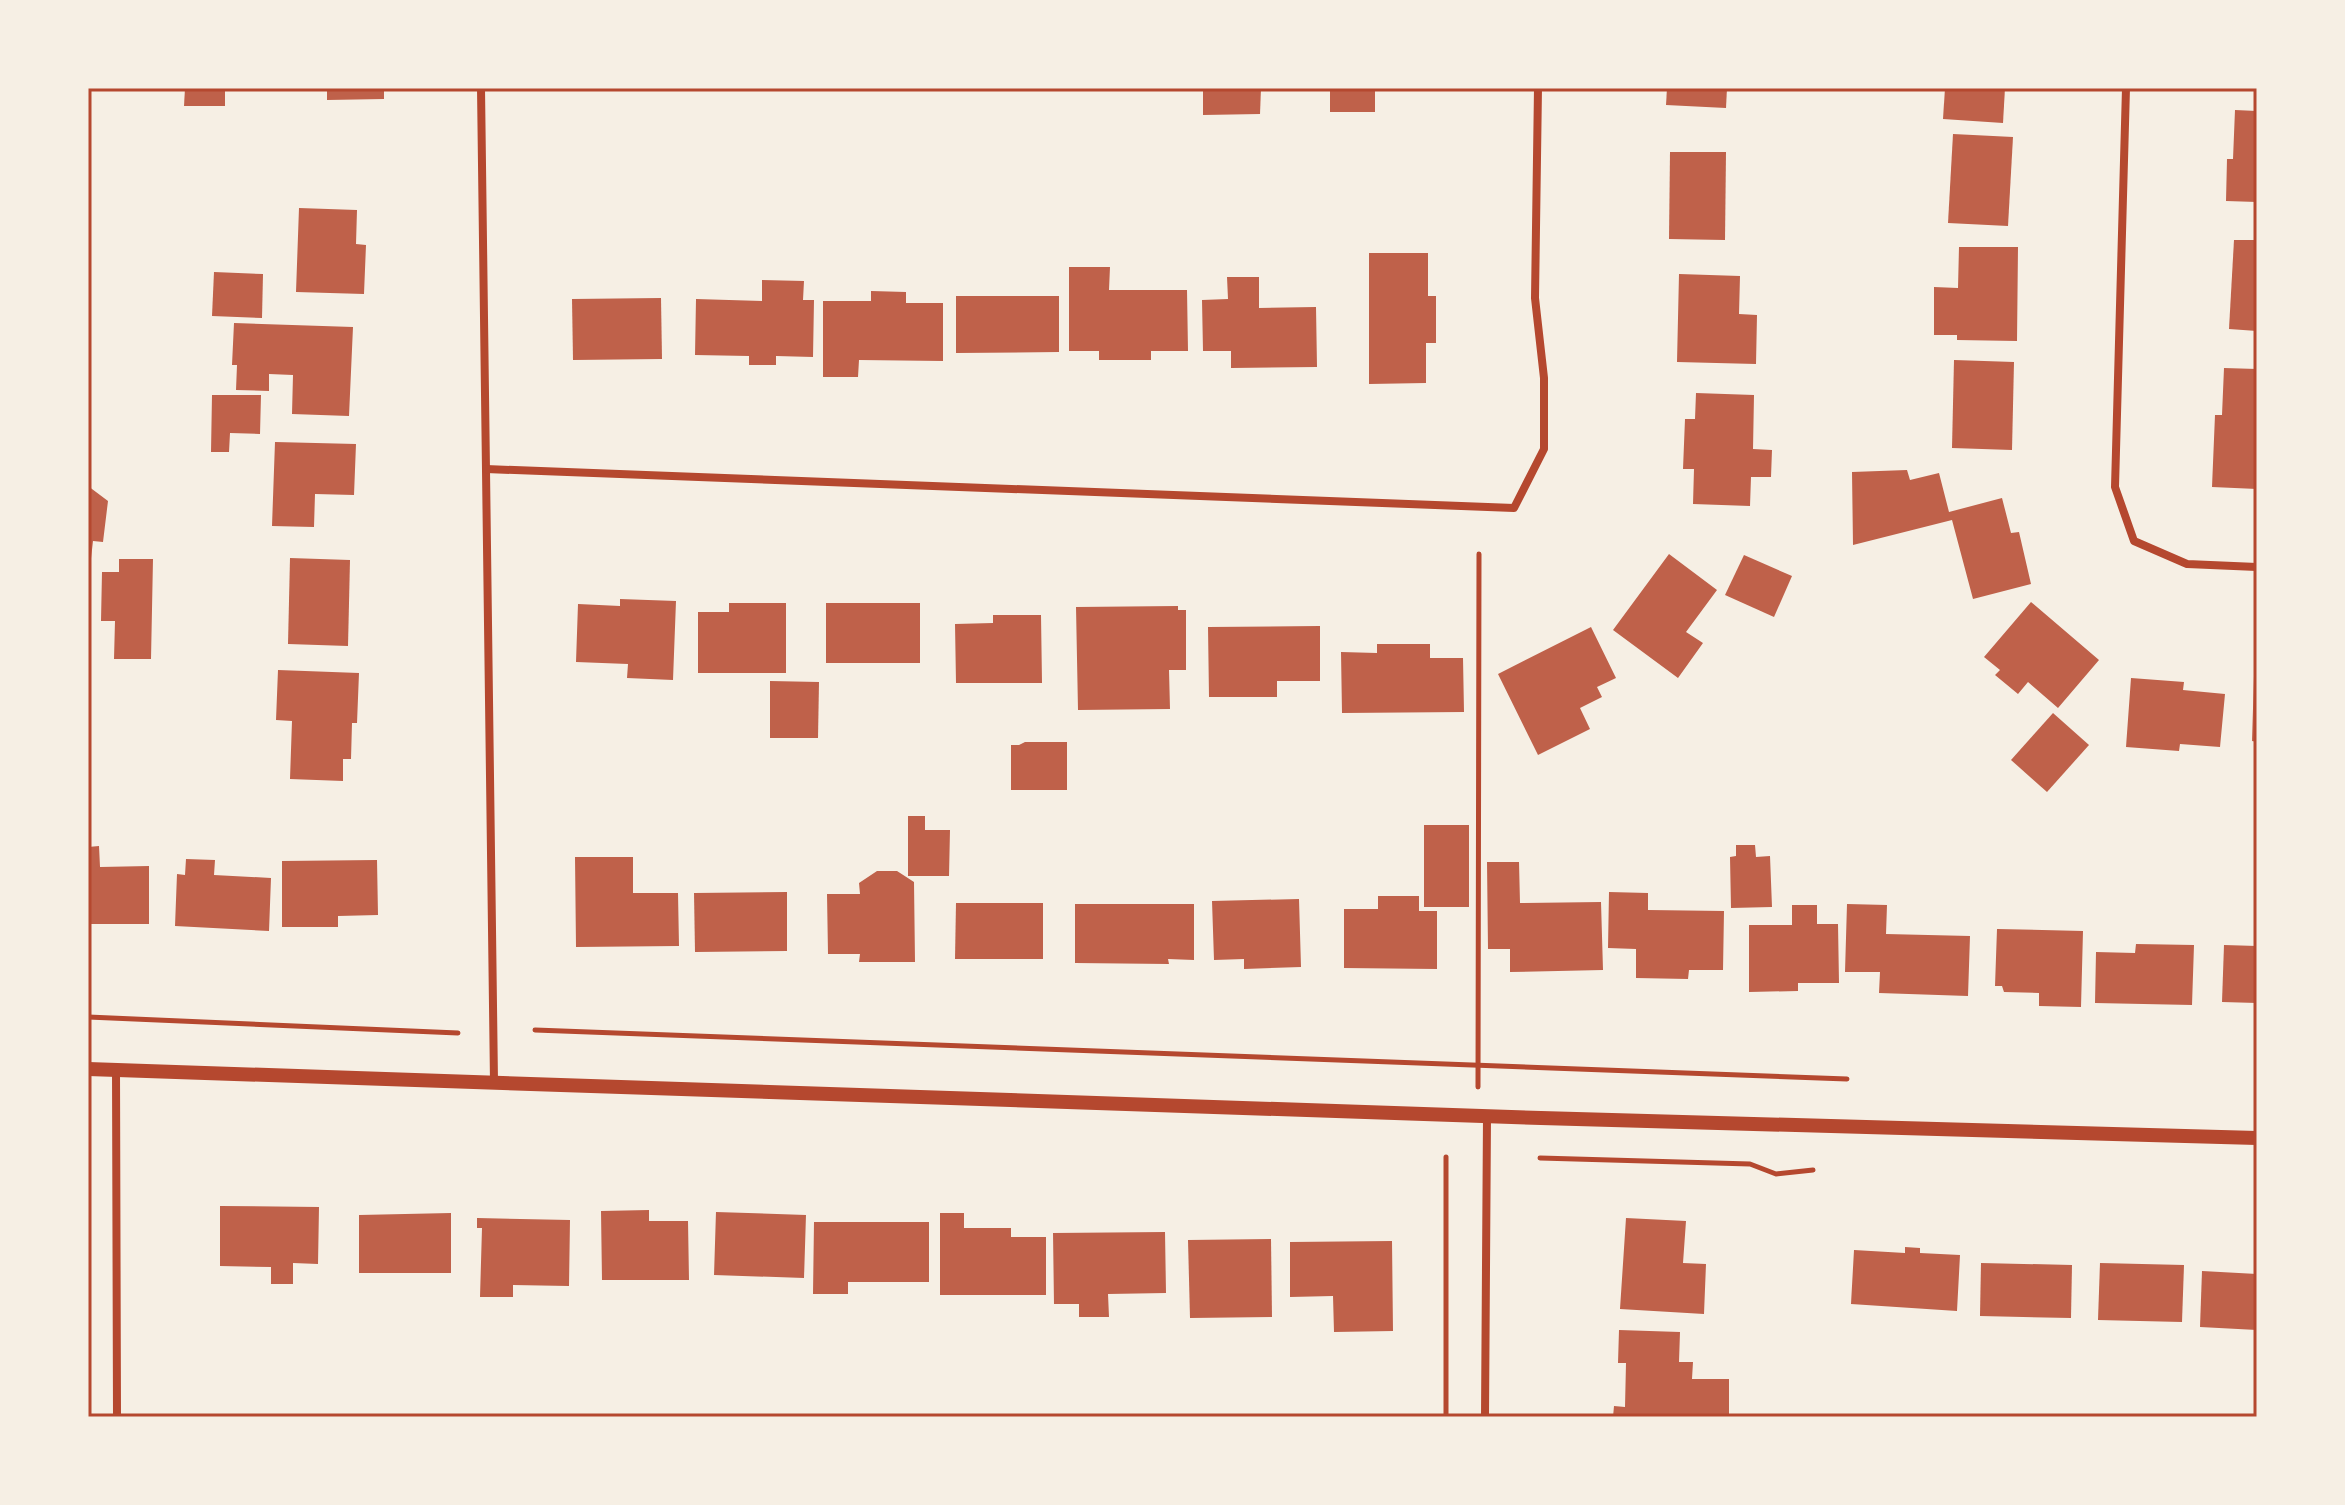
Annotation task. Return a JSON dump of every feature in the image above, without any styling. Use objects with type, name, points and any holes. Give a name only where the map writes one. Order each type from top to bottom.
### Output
[{"type":"street","points":[[481,88],[494,1082]]},
{"type":"street","points":[[486,469],[1514,508],[1544,449],[1544,378],[1535,298],[1538,88]]},
{"type":"street","points":[[2126,88],[2115,487],[2134,541],[2187,564],[2257,567]]},
{"type":"street","points":[[88,1069],[1487,1117],[2257,1138]]},
{"type":"street","points":[[116,1070],[117,1417]]},
{"type":"street","points":[[1485,1417],[1487,1117]]},
{"type":"path","points":[[1478,1087],[1479,554]]},
{"type":"path","points":[[88,1017],[458,1033]]},
{"type":"path","points":[[535,1030],[1847,1079]]},
{"type":"path","points":[[1446,1157],[1446,1417]]},
{"type":"path","points":[[1540,1158],[1750,1164],[1776,1174],[1813,1170]]},
{"type":"building","points":[[185,88],[225,88],[225,106],[184,106]]},
{"type":"building","points":[[327,88],[384,88],[384,99],[327,100]]},
{"type":"building","points":[[1203,88],[1261,88],[1260,114],[1203,115]]},
{"type":"building","points":[[1330,88],[1375,88],[1375,112],[1330,112]]},
{"type":"building","points":[[1667,88],[1727,88],[1726,108],[1666,105]]},
{"type":"building","points":[[1945,88],[2005,88],[2003,123],[1943,119]]},
{"type":"building","points":[[2235,110],[2257,111],[2257,202],[2226,201],[2227,159],[2233,159]]},
{"type":"building","points":[[1953,134],[2013,137],[2008,226],[1948,223]]},
{"type":"building","points":[[1670,152],[1726,152],[1725,240],[1669,239]]},
{"type":"building","points":[[299,208],[357,210],[356,244],[366,245],[364,294],[296,292]]},
{"type":"building","points":[[2234,240],[2257,240],[2257,331],[2229,329]]},
{"type":"building","points":[[1959,247],[2018,247],[2017,341],[1957,340],[1957,335],[1934,335],[1934,287],[1958,288]]},
{"type":"building","points":[[1369,253],[1428,253],[1428,296],[1436,296],[1436,343],[1426,343],[1426,383],[1369,384]]},
{"type":"building","points":[[1069,267],[1110,267],[1109,290],[1187,290],[1188,351],[1151,351],[1151,360],[1099,360],[1099,351],[1069,351]]},
{"type":"building","points":[[214,272],[263,274],[262,318],[212,316]]},
{"type":"building","points":[[1679,274],[1740,276],[1739,314],[1757,315],[1756,364],[1677,362]]},
{"type":"building","points":[[1227,277],[1259,277],[1259,308],[1316,307],[1317,367],[1231,368],[1231,351],[1203,351],[1202,300],[1228,299]]},
{"type":"building","points":[[762,280],[804,281],[803,300],[814,300],[813,357],[776,356],[776,365],[749,365],[749,356],[695,355],[696,299],[762,301]]},
{"type":"building","points":[[871,291],[906,292],[906,303],[943,303],[943,361],[859,360],[858,377],[823,377],[823,301],[871,301]]},
{"type":"building","points":[[956,296],[1059,296],[1059,352],[956,353]]},
{"type":"building","points":[[661,298],[662,359],[573,360],[572,299]]},
{"type":"building","points":[[234,323],[353,327],[349,416],[292,414],[293,375],[269,374],[269,391],[236,390],[237,365],[232,365]]},
{"type":"building","points":[[1954,360],[2014,362],[2012,450],[1952,448]]},
{"type":"building","points":[[2224,368],[2257,369],[2257,489],[2212,487],[2215,415],[2222,415]]},
{"type":"building","points":[[1696,393],[1754,395],[1753,449],[1772,450],[1771,477],[1751,477],[1750,506],[1693,504],[1694,469],[1683,469],[1685,419],[1695,419]]},
{"type":"building","points":[[212,395],[261,395],[260,434],[230,433],[229,452],[211,452]]},
{"type":"building","points":[[275,442],[356,444],[354,495],[315,494],[314,527],[272,526]]},
{"type":"building","points":[[1907,470],[1910,480],[1939,473],[1949,512],[2002,498],[2011,533],[2019,532],[2031,584],[1973,599],[1952,520],[1853,545],[1852,472]]},
{"type":"building","points":[[88,486],[108,501],[103,542],[93,541],[90,567],[88,567]]},
{"type":"building","points":[[1669,554],[1717,590],[1686,632],[1703,643],[1678,678],[1613,630]]},
{"type":"building","points":[[1744,555],[1792,576],[1774,617],[1725,595]]},
{"type":"building","points":[[290,558],[350,560],[348,646],[288,644]]},
{"type":"building","points":[[119,559],[153,559],[151,659],[114,659],[115,621],[101,621],[102,572],[119,572]]},
{"type":"building","points":[[620,599],[676,601],[673,680],[627,678],[628,664],[576,662],[578,604],[620,606]]},
{"type":"building","points":[[2031,602],[2099,660],[2058,708],[2028,682],[2018,694],[1995,675],[2000,670],[1984,657]]},
{"type":"building","points":[[729,603],[786,603],[786,673],[698,673],[698,612],[729,612]]},
{"type":"building","points":[[826,603],[920,603],[920,663],[826,663]]},
{"type":"building","points":[[1178,606],[1178,610],[1186,610],[1186,670],[1169,670],[1170,709],[1078,710],[1076,607]]},
{"type":"building","points":[[993,615],[1041,615],[1042,683],[956,683],[955,624],[993,623]]},
{"type":"building","points":[[1320,626],[1320,681],[1277,681],[1277,697],[1209,697],[1208,627]]},
{"type":"building","points":[[1591,627],[1616,678],[1597,687],[1602,697],[1580,708],[1590,729],[1538,755],[1498,674]]},
{"type":"building","points":[[1377,644],[1430,644],[1430,658],[1463,658],[1464,712],[1342,713],[1341,652],[1377,653]]},
{"type":"building","points":[[278,670],[359,673],[357,723],[352,723],[351,759],[343,759],[343,781],[290,779],[292,721],[276,720]]},
{"type":"building","points":[[2254,676],[2257,676],[2257,742],[2252,741]]},
{"type":"building","points":[[2131,678],[2184,682],[2183,690],[2225,694],[2220,747],[2180,744],[2179,751],[2126,747]]},
{"type":"building","points":[[770,681],[819,682],[818,738],[770,738]]},
{"type":"building","points":[[2053,713],[2089,745],[2047,792],[2011,760]]},
{"type":"building","points":[[1067,742],[1067,790],[1011,790],[1011,745]]},
{"type":"building","points":[[908,816],[925,816],[925,830],[950,830],[949,876],[908,876]]},
{"type":"building","points":[[1424,825],[1469,825],[1469,907],[1424,907]]},
{"type":"building","points":[[1736,845],[1755,845],[1756,857],[1770,856],[1772,907],[1731,908],[1730,857],[1736,856]]},
{"type":"building","points":[[99,846],[100,867],[149,866],[149,924],[88,924],[88,847]]},
{"type":"building","points":[[575,857],[633,857],[633,893],[678,893],[679,946],[576,947]]},
{"type":"building","points":[[186,859],[215,860],[214,875],[271,878],[269,931],[175,926],[177,874],[185,875]]},
{"type":"building","points":[[377,860],[378,915],[338,916],[338,927],[282,927],[282,861]]},
{"type":"building","points":[[1487,862],[1519,862],[1520,903],[1601,902],[1603,970],[1510,972],[1510,949],[1488,949]]},
{"type":"building","points":[[877,871],[897,871],[914,882],[915,962],[859,962],[860,954],[828,954],[827,894],[860,894],[859,883]]},
{"type":"building","points":[[787,892],[787,951],[695,952],[694,893]]},
{"type":"building","points":[[1609,892],[1648,893],[1648,910],[1724,911],[1723,970],[1689,970],[1688,979],[1636,978],[1636,949],[1608,948]]},
{"type":"building","points":[[1378,896],[1419,896],[1419,911],[1437,911],[1437,969],[1344,968],[1344,909],[1378,909]]},
{"type":"building","points":[[1299,899],[1301,967],[1244,969],[1244,959],[1214,960],[1212,901]]},
{"type":"building","points":[[956,903],[1043,903],[1043,959],[955,959]]},
{"type":"building","points":[[1075,904],[1194,904],[1194,960],[1168,959],[1169,964],[1075,963]]},
{"type":"building","points":[[1847,904],[1887,905],[1886,934],[1970,936],[1968,996],[1879,993],[1880,972],[1845,972]]},
{"type":"building","points":[[1792,905],[1817,905],[1817,924],[1838,924],[1839,983],[1798,983],[1798,991],[1749,992],[1749,925],[1792,925]]},
{"type":"building","points":[[1997,929],[2083,931],[2081,1007],[2039,1006],[2039,993],[2004,992],[2002,986],[1995,986]]},
{"type":"building","points":[[2136,944],[2194,945],[2192,1005],[2095,1003],[2096,952],[2135,953]]},
{"type":"building","points":[[2224,945],[2257,946],[2257,1003],[2222,1002]]},
{"type":"building","points":[[220,1206],[319,1207],[318,1264],[293,1263],[293,1284],[271,1284],[271,1267],[220,1266]]},
{"type":"building","points":[[649,1210],[649,1221],[688,1221],[689,1280],[602,1280],[601,1211]]},
{"type":"building","points":[[716,1212],[806,1215],[804,1278],[714,1275]]},
{"type":"building","points":[[451,1213],[451,1273],[359,1273],[359,1215]]},
{"type":"building","points":[[940,1213],[964,1213],[964,1228],[1011,1228],[1011,1237],[1046,1237],[1046,1295],[940,1295]]},
{"type":"building","points":[[477,1218],[570,1220],[569,1286],[513,1285],[513,1297],[480,1297],[482,1228],[477,1228]]},
{"type":"building","points":[[1626,1218],[1686,1221],[1683,1263],[1706,1264],[1704,1314],[1620,1309]]},
{"type":"building","points":[[814,1222],[929,1222],[929,1282],[848,1282],[848,1294],[813,1294]]},
{"type":"building","points":[[1165,1232],[1166,1293],[1108,1294],[1109,1317],[1079,1317],[1079,1304],[1054,1304],[1053,1233]]},
{"type":"building","points":[[1271,1239],[1272,1317],[1190,1318],[1188,1240]]},
{"type":"building","points":[[1392,1241],[1393,1331],[1334,1332],[1333,1296],[1290,1297],[1290,1242]]},
{"type":"building","points":[[1905,1247],[1920,1248],[1920,1253],[1960,1255],[1957,1311],[1851,1304],[1854,1250],[1905,1253]]},
{"type":"building","points":[[1981,1263],[2072,1265],[2071,1318],[1980,1316]]},
{"type":"building","points":[[2100,1263],[2184,1265],[2182,1322],[2098,1320]]},
{"type":"building","points":[[2202,1271],[2257,1274],[2257,1330],[2200,1327]]},
{"type":"building","points":[[1619,1330],[1680,1332],[1679,1362],[1693,1362],[1692,1379],[1729,1379],[1729,1417],[1613,1417],[1614,1406],[1625,1407],[1626,1363],[1618,1363]]}]
